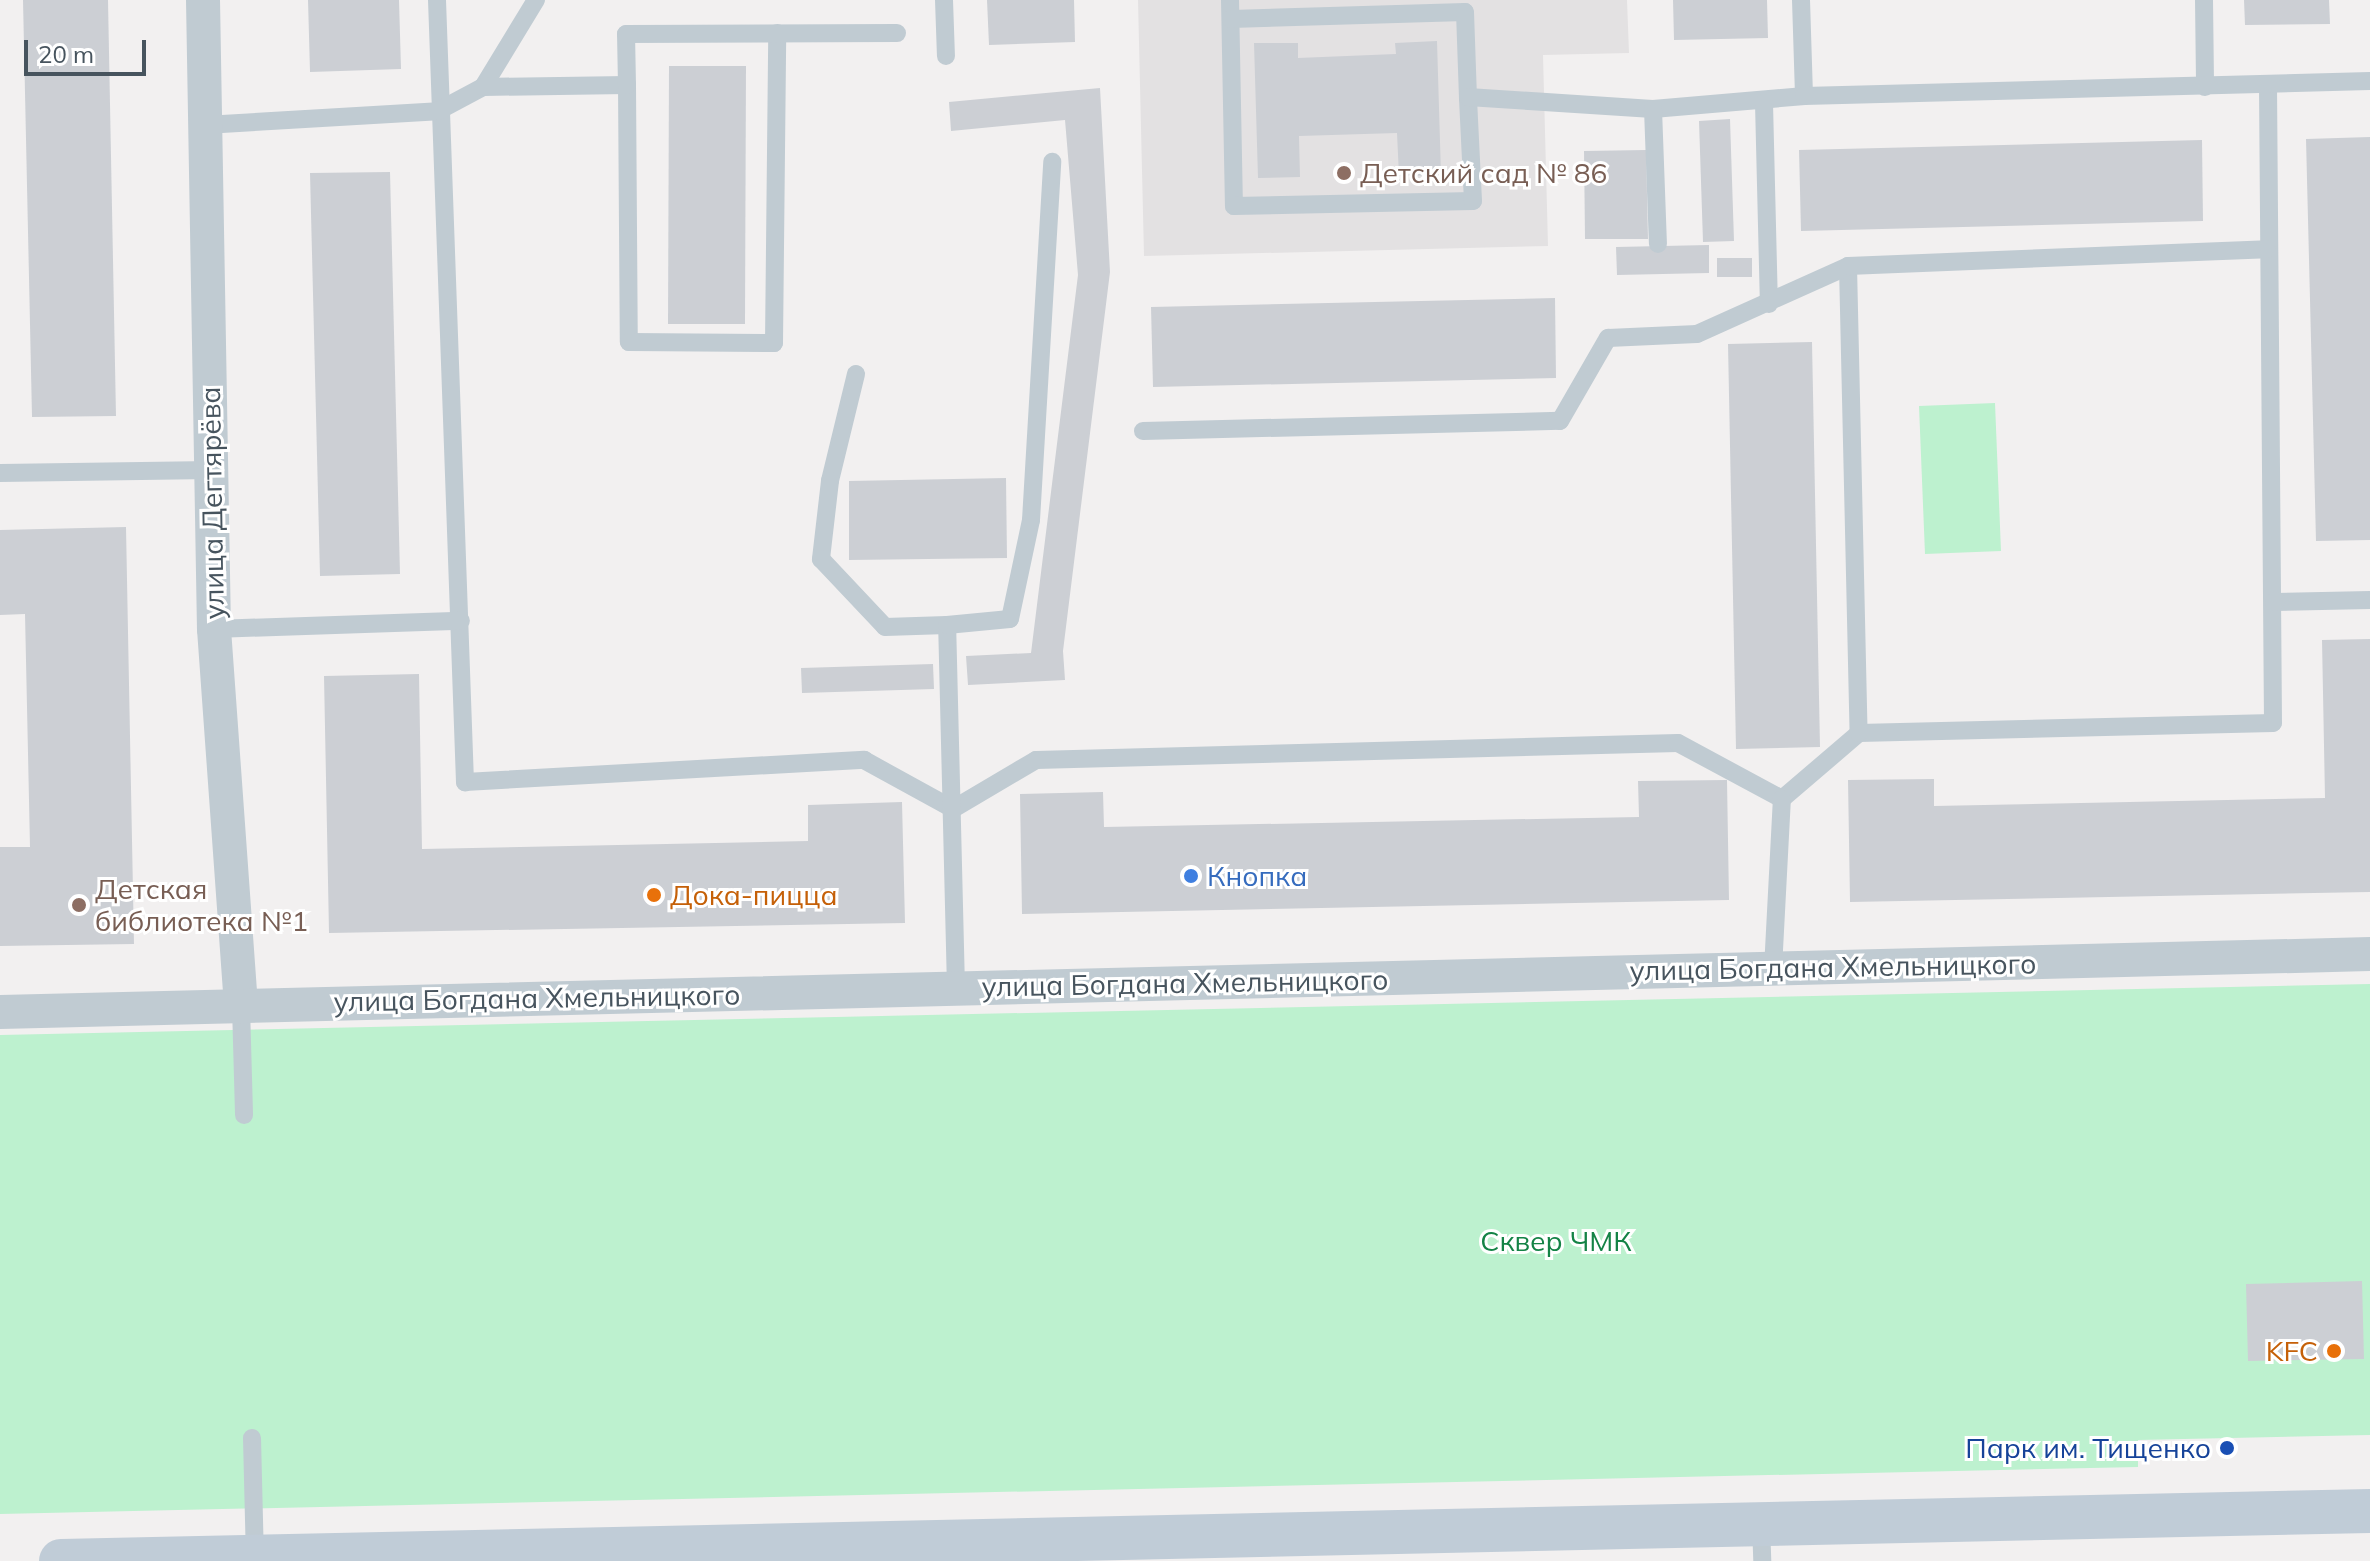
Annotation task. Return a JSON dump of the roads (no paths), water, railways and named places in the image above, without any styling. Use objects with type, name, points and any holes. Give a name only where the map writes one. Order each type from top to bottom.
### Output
[{"type":"main road","points":[[61,1561],[1762,1542],[2370,1511]]},
{"type":"street","name":"улица Дегтярёва","points":[[203,0],[214,629],[241,1006]]},
{"type":"street","name":"улица Богдана Хмельницкого","points":[[0,1012],[2370,954]]},
{"type":"lane","points":[[437,0],[438,111],[461,621],[465,782],[864,760],[953,809]]},
{"type":"lane","points":[[483,87],[536,0]]},
{"type":"lane","points":[[944,0],[946,56]]},
{"type":"lane","points":[[1801,0],[1804,96]]},
{"type":"lane","points":[[2204,0],[2205,87]]},
{"type":"lane","points":[[1231,10],[1465,12],[1468,97],[1473,201],[1234,206],[1231,10]]},
{"type":"lane","points":[[777,33],[774,343],[629,342],[626,34],[777,33],[897,33]]},
{"type":"lane","points":[[1468,97],[1653,109],[1764,103],[1804,96],[2370,81]]},
{"type":"lane","points":[[205,125],[438,111],[483,87],[627,85]]},
{"type":"lane","points":[[1773,969],[1782,799],[1859,733],[2273,723],[2268,85]]},
{"type":"lane","points":[[1764,103],[1769,304]]},
{"type":"lane","points":[[1653,109],[1658,244]]},
{"type":"lane","points":[[856,374],[830,481],[821,559],[885,627],[1010,619],[1031,520],[1052,162]]},
{"type":"lane","points":[[1143,431],[1560,421],[1608,338],[1697,334],[1848,266],[2267,249]]},
{"type":"lane","points":[[1848,266],[1859,733]]},
{"type":"lane","points":[[0,473],[212,470]]},
{"type":"lane","points":[[2274,602],[2370,600]]},
{"type":"lane","points":[[214,629],[461,621]]},
{"type":"lane","points":[[947,625],[956,988]]},
{"type":"lane","points":[[953,809],[1036,760],[1678,743],[1782,799]]},
{"type":"lane","points":[[241,1006],[244,1115]]},
{"type":"lane","points":[[252,1438],[255,1557]]},
{"type":"place","name":"Детский сад № 86","points":[[1344,173]]},
{"type":"place","name":"Кнопка","points":[[1191,876]]},
{"type":"place","name":"Дока-пицца","points":[[654,895]]},
{"type":"place","name":"Детская библиотека №1","points":[[79,905]]},
{"type":"place","name":"KFC","points":[[2334,1351]]},
{"type":"place","name":"Парк им. Тищенко","points":[[2227,1448]]},
{"type":"park label","name":"Сквер ЧМК","points":[[1556,1241]]}]
